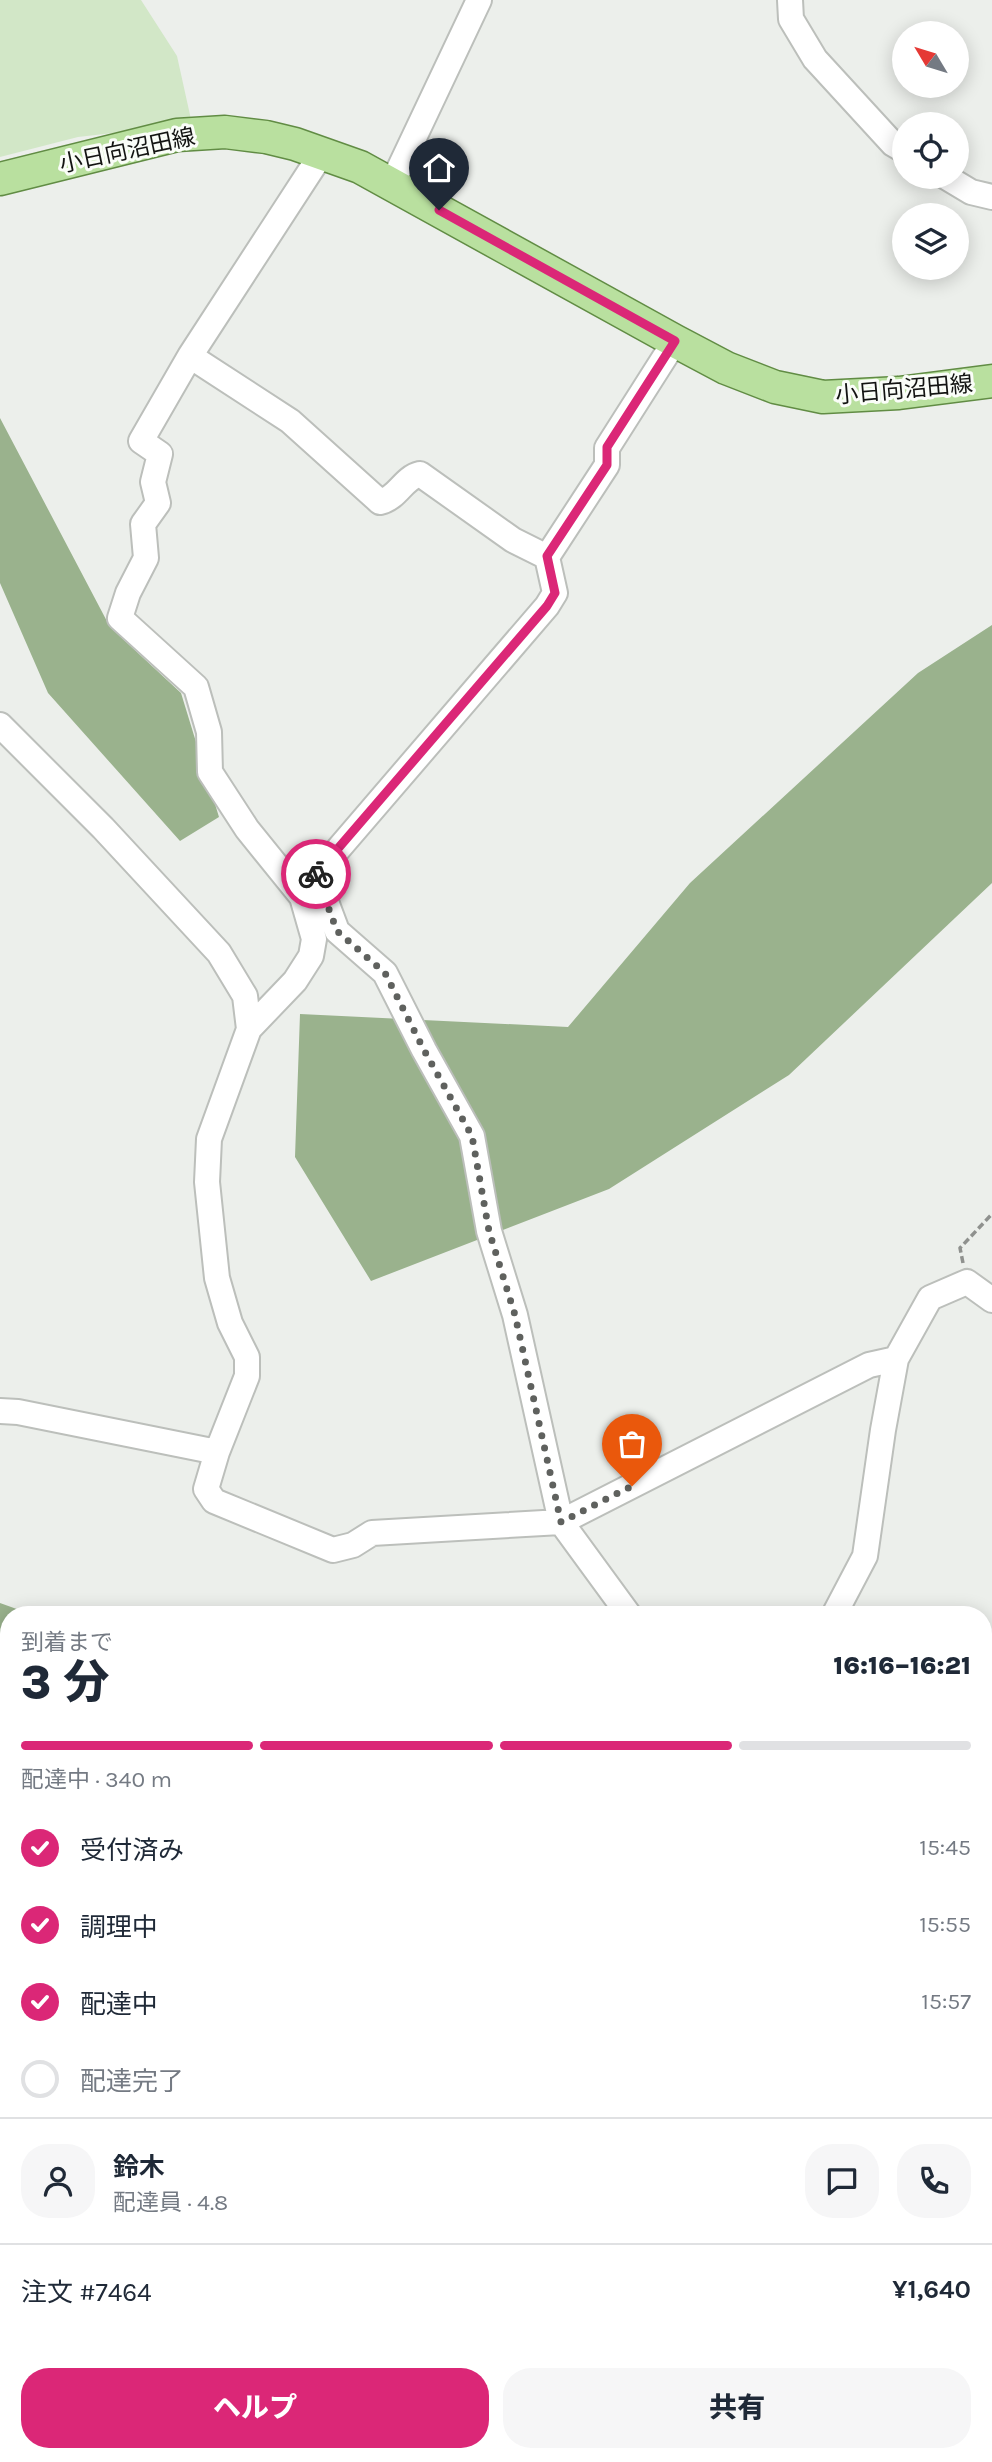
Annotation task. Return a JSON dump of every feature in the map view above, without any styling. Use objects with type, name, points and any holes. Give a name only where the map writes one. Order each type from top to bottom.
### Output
[{"type":"main road","name":"小日向沼田線","points":[[0,179],[177,135],[225,132],[295,144],[360,167],[675,341],[726,368],[775,387],[823,397],[899,393],[992,381]]},
{"type":"street","points":[[392,184],[479,0]]},
{"type":"street","points":[[790,0],[791,19],[815,59],[892,143]]},
{"type":"street","points":[[322,153],[190,356],[141,441],[160,454],[153,482],[158,503],[143,524],[146,558],[128,593],[120,618],[196,687],[209,732],[210,772],[247,829],[302,897],[314,939],[312,956],[295,981],[249,1029],[209,1139],[207,1182],[217,1278],[230,1323],[247,1357],[247,1376],[217,1452],[206,1489],[214,1501],[333,1550],[353,1545],[372,1534],[561,1522],[869,1365],[896,1359]]},
{"type":"street","points":[[966,189],[992,197]]},
{"type":"street","points":[[302,897],[316,875],[547,606],[555,593],[547,556],[607,465],[607,447],[675,341]]},
{"type":"street","points":[[190,356],[290,421],[380,502],[390,500],[412,476],[420,474],[513,540],[547,556]]},
{"type":"street","points":[[0,725],[103,828],[219,953],[245,996],[249,1029]]},
{"type":"street","points":[[316,875],[337,931],[385,973],[472,1136],[489,1231],[515,1315],[561,1522],[622,1606]]},
{"type":"street","points":[[839,1606],[865,1556],[896,1359],[930,1298],[967,1282],[992,1300]]},
{"type":"street","points":[[0,1411],[18,1412],[217,1452]]},
{"type":"path","points":[[967,1282],[960,1248],[992,1214]]},
{"type":"green space","points":[[0,0],[141,0],[177,56],[192,124],[78,137],[0,157]]},
{"type":"green space","points":[[0,418],[110,627],[181,693],[219,817],[180,841],[48,693],[0,583]]},
{"type":"green space","points":[[992,625],[992,883],[789,1075],[609,1189],[371,1281],[295,1157],[300,1014],[568,1027],[690,883],[918,673]]},
{"type":"way so far","points":[[316,874],[337,931],[385,973],[472,1136],[489,1231],[515,1315],[561,1522],[632,1486]]},
{"type":"route","points":[[316,874],[547,606],[555,593],[547,556],[607,465],[607,447],[675,341],[439,210]]}]
